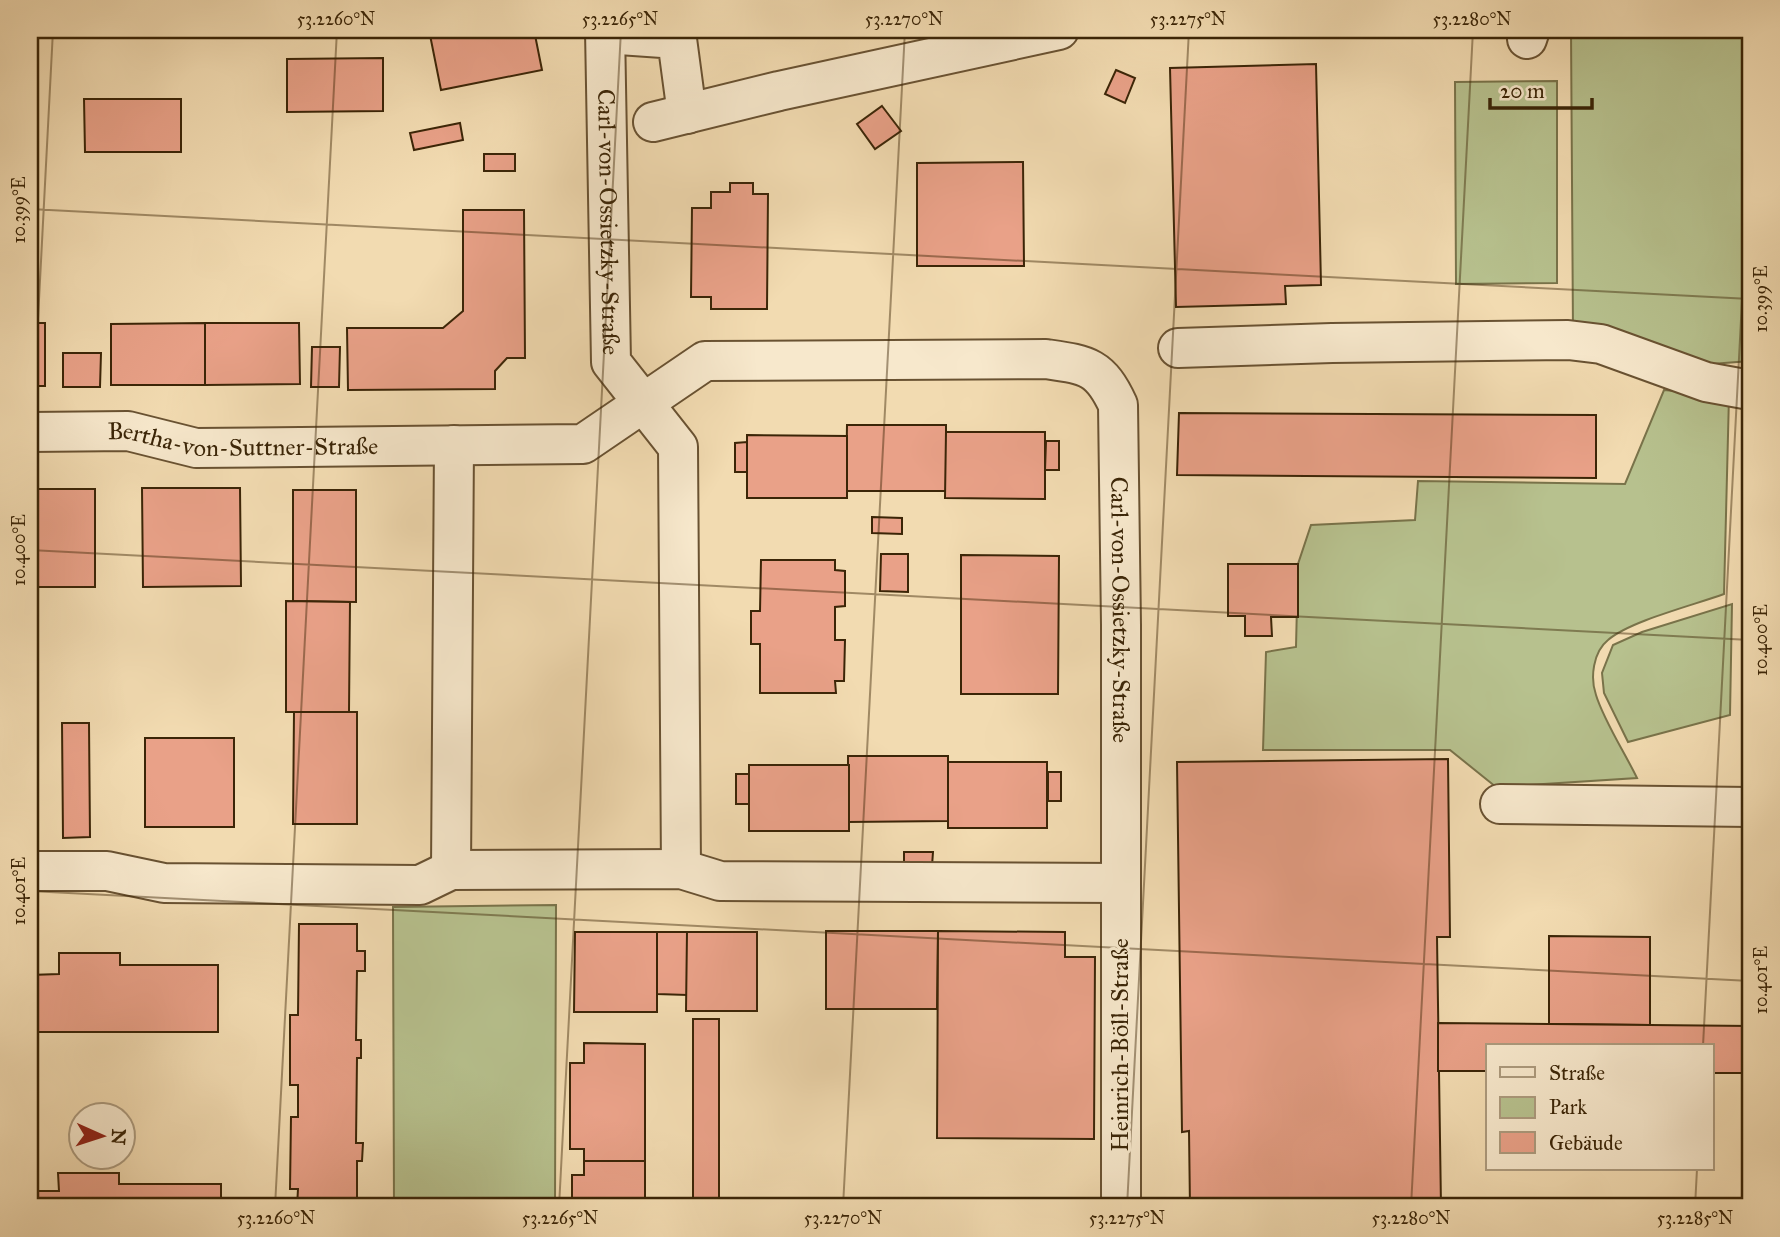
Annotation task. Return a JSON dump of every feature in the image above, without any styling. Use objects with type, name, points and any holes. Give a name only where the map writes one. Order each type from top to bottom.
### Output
[{"type":"street","points":[[605,32],[677,39],[670,118],[779,91],[1059,30]]},
{"type":"street","name":"Carl-von-Ossietzky-Straße","points":[[605,32],[611,362],[678,447],[681,869]]},
{"type":"street","points":[[1178,348],[1568,340],[1601,344],[1706,382],[1750,390]]},
{"type":"street","name":"Carl-von-Ossietzky-Straße","points":[[644,403],[705,361],[1046,359],[1083,365],[1107,381],[1118,405],[1120,883]]},
{"type":"street","name":"Bertha-von-Suttner-Straße","points":[[30,432],[128,432],[196,448],[583,444],[644,403]]},
{"type":"street","points":[[451,870],[454,445]]},
{"type":"street","points":[[1500,804],[1750,807]]},
{"type":"street","points":[[30,871],[107,871],[164,883],[420,885],[451,870],[681,869],[720,881],[1120,883]]},
{"type":"street","name":"Heinrich-Böll-Straße","points":[[1120,883],[1121,1207]]},
{"type":"green space","points":[[1571,30],[1750,30],[1750,361],[1711,364],[1573,332]]},
{"type":"green space","points":[[1557,81],[1557,283],[1456,284],[1455,82]]},
{"type":"green space","points":[[1664,390],[1729,396],[1724,594],[1631,626],[1608,640],[1599,651],[1593,673],[1596,695],[1637,778],[1496,787],[1450,750],[1263,750],[1266,652],[1296,647],[1298,564],[1311,525],[1415,520],[1418,481],[1625,484]]},
{"type":"green space","points":[[1732,604],[1730,715],[1628,742],[1604,693],[1602,673],[1613,645],[1642,632]]},
{"type":"green space","points":[[556,905],[555,1207],[394,1207],[393,907]]},
{"type":"building","points":[[429,30],[534,30],[542,70],[441,90]]},
{"type":"building","points":[[383,58],[383,111],[287,112],[287,59]]},
{"type":"building","points":[[1316,64],[1321,285],[1285,286],[1286,304],[1176,307],[1170,68]]},
{"type":"building","points":[[1116,70],[1135,78],[1125,103],[1105,94]]},
{"type":"building","points":[[84,99],[181,99],[181,152],[85,152]]},
{"type":"building","points":[[882,106],[901,131],[875,149],[857,124]]},
{"type":"building","points":[[460,123],[463,140],[414,150],[410,133]]},
{"type":"building","points":[[484,154],[515,154],[515,171],[484,171]]},
{"type":"building","points":[[1023,162],[1024,266],[917,266],[917,163]]},
{"type":"building","points":[[730,183],[753,183],[753,194],[768,194],[767,309],[711,309],[711,297],[691,297],[692,208],[711,208],[711,192],[730,192]]},
{"type":"building","points":[[463,210],[524,210],[525,358],[507,358],[495,371],[495,389],[348,390],[347,328],[443,328],[463,311]]},
{"type":"building","points":[[30,323],[45,323],[45,386],[30,386]]},
{"type":"building","points":[[205,323],[299,323],[300,384],[205,385]]},
{"type":"building","points":[[205,323],[205,385],[111,385],[111,324]]},
{"type":"building","points":[[312,347],[340,347],[339,387],[311,387]]},
{"type":"building","points":[[63,353],[101,353],[100,387],[63,387]]},
{"type":"building","points":[[1179,413],[1596,415],[1596,478],[1177,475]]},
{"type":"building","points":[[847,425],[946,425],[946,491],[846,491]]},
{"type":"building","points":[[946,432],[1045,432],[1045,499],[945,498]]},
{"type":"building","points":[[747,435],[847,436],[847,498],[747,498]]},
{"type":"building","points":[[1046,441],[1059,441],[1059,470],[1045,470]]},
{"type":"building","points":[[747,442],[747,472],[735,472],[735,443]]},
{"type":"building","points":[[142,488],[240,488],[241,586],[143,587]]},
{"type":"building","points":[[30,489],[95,489],[95,587],[30,587]]},
{"type":"building","points":[[293,490],[356,490],[356,602],[293,601]]},
{"type":"building","points":[[872,517],[902,518],[902,534],[872,533]]},
{"type":"building","points":[[881,554],[908,554],[908,592],[880,591]]},
{"type":"building","points":[[961,555],[1059,556],[1058,694],[961,694]]},
{"type":"building","points":[[761,560],[835,560],[835,570],[845,571],[845,606],[835,607],[835,640],[845,640],[844,681],[835,681],[836,693],[760,693],[760,644],[751,644],[751,611],[760,611]]},
{"type":"building","points":[[1228,564],[1298,564],[1298,617],[1271,617],[1272,636],[1245,636],[1245,616],[1228,616]]},
{"type":"building","points":[[286,601],[350,602],[349,712],[286,712]]},
{"type":"building","points":[[294,712],[357,712],[357,824],[293,824]]},
{"type":"building","points":[[62,723],[89,723],[90,837],[63,838]]},
{"type":"building","points":[[145,738],[234,738],[234,827],[145,827]]},
{"type":"building","points":[[848,756],[948,756],[948,821],[848,822]]},
{"type":"building","points":[[1448,759],[1450,937],[1437,937],[1441,1207],[1190,1207],[1189,1131],[1182,1132],[1177,762]]},
{"type":"building","points":[[948,762],[1047,762],[1047,828],[948,828]]},
{"type":"building","points":[[749,765],[849,765],[849,831],[749,831]]},
{"type":"building","points":[[1048,772],[1061,772],[1061,801],[1048,801]]},
{"type":"building","points":[[736,774],[749,774],[749,804],[736,804]]},
{"type":"building","points":[[904,852],[933,852],[932,866],[904,866]]},
{"type":"building","points":[[1750,872],[1750,1026],[1748,1026]]},
{"type":"building","points":[[299,924],[357,924],[357,951],[365,951],[365,971],[357,971],[356,1040],[361,1040],[361,1058],[357,1058],[356,1143],[363,1143],[362,1161],[357,1161],[357,1207],[297,1207],[298,1189],[290,1189],[291,1117],[298,1117],[298,1085],[290,1085],[290,1015],[298,1015]]},
{"type":"building","points":[[826,931],[938,931],[937,1009],[826,1009]]},
{"type":"building","points":[[938,931],[1065,932],[1065,957],[1095,957],[1094,1139],[937,1138]]},
{"type":"building","points":[[575,932],[657,932],[657,1012],[574,1012]]},
{"type":"building","points":[[657,932],[687,932],[687,995],[657,994]]},
{"type":"building","points":[[687,932],[757,932],[757,1011],[686,1011]]},
{"type":"building","points":[[1549,936],[1650,937],[1650,1025],[1549,1024]]},
{"type":"building","points":[[59,953],[120,953],[120,965],[218,965],[218,1032],[30,1032],[30,975],[59,974]]},
{"type":"building","points":[[693,1019],[719,1019],[719,1207],[693,1207]]},
{"type":"building","points":[[1438,1023],[1750,1026],[1750,1073],[1714,1073],[1714,1044],[1486,1044],[1486,1071],[1438,1071]]},
{"type":"building","points":[[584,1043],[645,1044],[645,1161],[584,1161],[584,1149],[570,1149],[570,1063],[584,1063]]},
{"type":"building","points":[[584,1161],[645,1161],[645,1207],[572,1207],[572,1175],[584,1175]]},
{"type":"building","points":[[58,1173],[119,1173],[119,1184],[221,1184],[221,1207],[30,1207],[30,1191],[59,1191]]},
{"type":"building","points":[[884,1206],[884,1207],[758,1207]]}]
